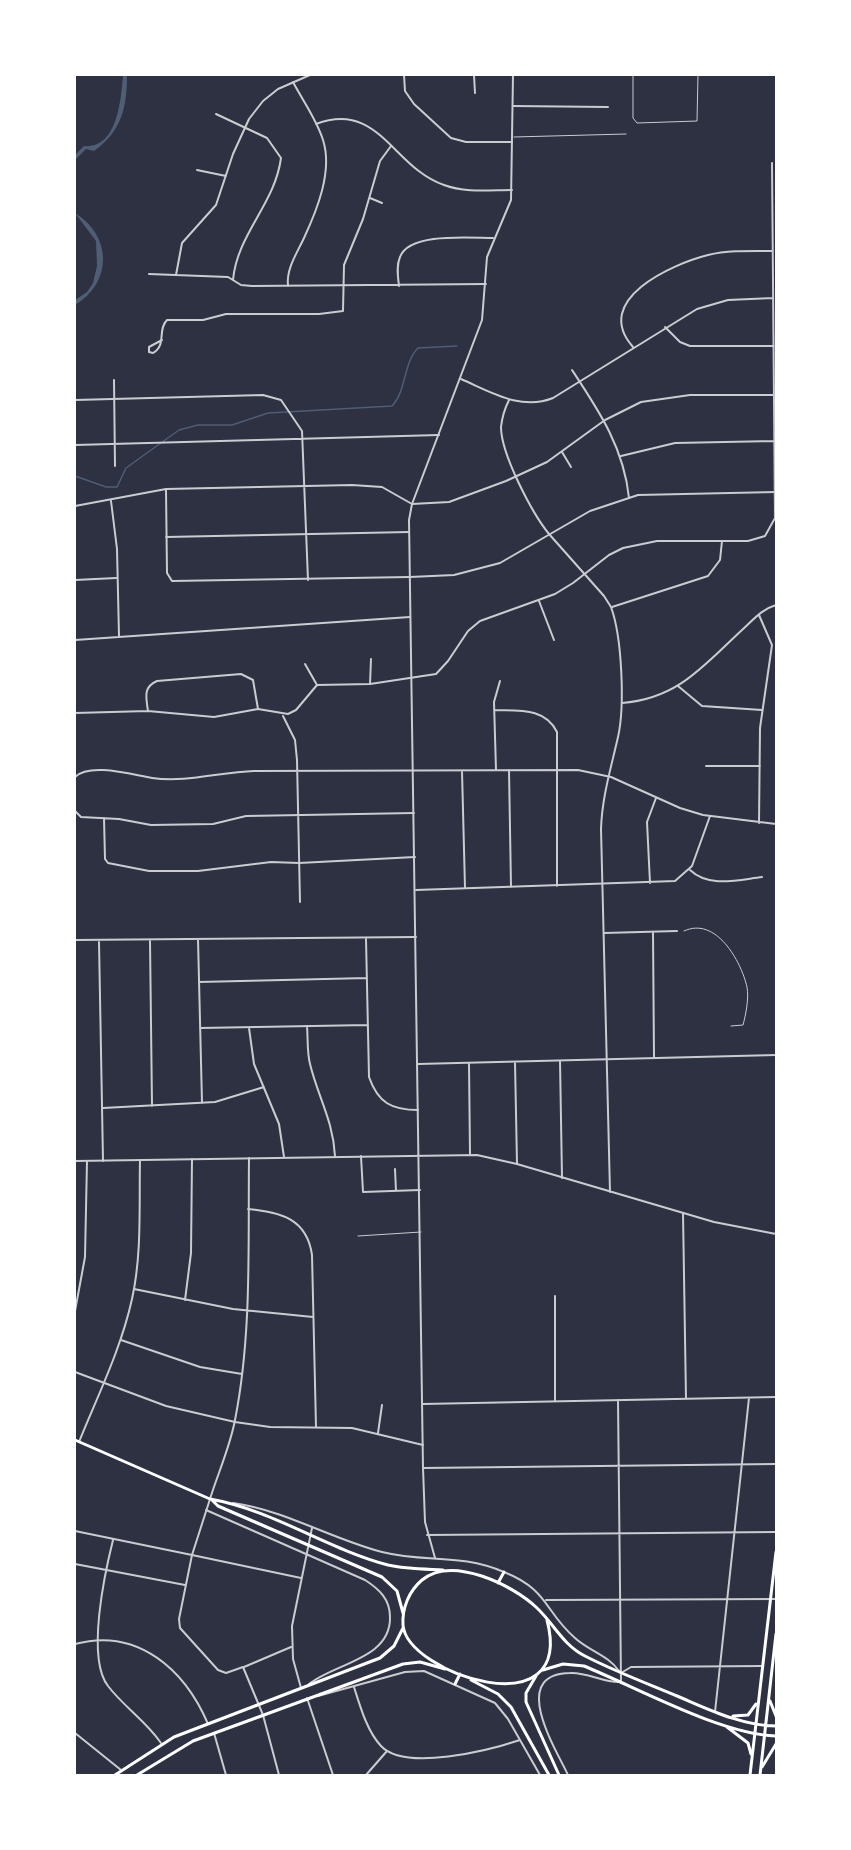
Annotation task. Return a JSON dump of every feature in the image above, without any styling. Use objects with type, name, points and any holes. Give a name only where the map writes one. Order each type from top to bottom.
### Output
[{"type":"main road","points":[[77,1441],[210,1499],[230,1502],[388,1565],[448,1570],[498,1583],[528,1600],[576,1651],[621,1673],[715,1712],[756,1724],[776,1726]]},
{"type":"main road","points":[[210,1499],[218,1506],[387,1580],[397,1591],[403,1615],[403,1626],[408,1639],[418,1650],[498,1694],[511,1707],[549,1775]]},
{"type":"main road","points":[[728,1716],[743,1716],[754,1710],[763,1666],[776,1552]]},
{"type":"main road","points":[[403,1615],[409,1596],[419,1583],[425,1577],[448,1570]]},
{"type":"main road","points":[[498,1583],[504,1572]]},
{"type":"main road","points":[[542,1670],[552,1642],[547,1620]]},
{"type":"main road","points":[[115,1775],[161,1743],[387,1654],[394,1646],[403,1626]]},
{"type":"main road","points":[[760,1775],[776,1634]]},
{"type":"main road","points":[[137,1775],[173,1751],[214,1733],[410,1662],[426,1663],[460,1675],[508,1684],[542,1670],[571,1663],[584,1666],[720,1723],[754,1734],[776,1736]]},
{"type":"main road","points":[[750,1775],[762,1672]]},
{"type":"main road","points":[[537,1674],[526,1693],[526,1702],[560,1775]]},
{"type":"main road","points":[[455,1684],[460,1675]]},
{"type":"main road","points":[[771,1686],[770,1703],[776,1716]]},
{"type":"main road","points":[[720,1723],[748,1743],[752,1762]]},
{"type":"main road","points":[[761,1768],[776,1744]]},
{"type":"street","points":[[176,275],[184,239],[216,205],[245,127],[264,101],[293,82],[310,75]]},
{"type":"street","points":[[404,75],[405,91],[414,104],[451,138],[466,142],[512,142]]},
{"type":"street","points":[[474,75],[475,93]]},
{"type":"street","points":[[435,1558],[427,1535],[423,1468],[409,532],[412,504],[484,313],[486,257],[493,237],[508,212],[512,190],[513,75]]},
{"type":"street","points":[[288,286],[288,272],[309,227],[326,170],[324,141],[293,82]]},
{"type":"street","points":[[513,106],[608,107]]},
{"type":"street","points":[[216,114],[271,141],[281,158],[273,188],[237,254],[233,280]]},
{"type":"street","points":[[316,124],[338,118],[355,119],[376,131],[411,165],[444,185],[463,189],[512,190]]},
{"type":"street","points":[[162,340],[149,347],[149,352],[159,350],[162,340],[163,325],[167,320],[203,320],[226,314],[320,314],[344,311],[344,265],[370,198],[380,161],[392,146]]},
{"type":"street","points":[[75,713],[148,711],[214,717],[258,709],[282,714],[296,710],[317,686],[370,684],[431,676],[440,672],[468,631],[480,621],[568,587],[615,552],[641,543],[757,540],[765,536],[775,518],[772,163]]},
{"type":"street","points":[[197,170],[226,176]]},
{"type":"street","points":[[370,198],[382,203]]},
{"type":"street","points":[[399,286],[399,258],[402,252],[416,243],[429,239],[493,237]]},
{"type":"street","points":[[634,348],[626,337],[621,315],[626,303],[642,286],[666,272],[708,255],[773,251]]},
{"type":"street","points":[[149,274],[228,277],[245,285],[486,284]]},
{"type":"street","points":[[460,380],[525,404],[539,403],[554,398],[665,327],[708,305],[728,300],[773,298]]},
{"type":"street","points":[[665,327],[680,342],[690,346],[774,346]]},
{"type":"street","points":[[572,370],[605,420],[621,456],[629,498]]},
{"type":"street","points":[[114,380],[115,466]]},
{"type":"street","points":[[75,400],[263,395],[281,400],[301,427],[303,439],[308,580]]},
{"type":"street","points":[[75,506],[165,489],[376,485],[391,489],[412,504],[429,504],[460,499],[517,476],[562,452],[605,420],[631,406],[658,398],[774,395]]},
{"type":"street","points":[[509,399],[502,420],[502,436],[534,514],[611,607],[615,620],[622,703],[619,735],[601,812],[610,1192]]},
{"type":"street","points":[[75,445],[439,435]]},
{"type":"street","points":[[621,456],[675,443],[774,441]]},
{"type":"street","points":[[562,452],[572,467]]},
{"type":"street","points":[[165,489],[167,573],[176,582],[454,575],[500,563],[590,512],[629,498],[650,494],[775,492]]},
{"type":"street","points":[[111,501],[116,531],[119,636]]},
{"type":"street","points":[[166,537],[409,532]]},
{"type":"street","points":[[611,607],[708,576],[720,560],[722,541]]},
{"type":"street","points":[[75,580],[116,578]]},
{"type":"street","points":[[538,600],[554,640]]},
{"type":"street","points":[[622,703],[654,698],[678,686],[759,615],[776,605]]},
{"type":"street","points":[[759,615],[772,645],[762,710],[759,822]]},
{"type":"street","points":[[75,640],[410,617]]},
{"type":"street","points":[[370,684],[371,659]]},
{"type":"street","points":[[305,664],[317,686]]},
{"type":"street","points":[[148,711],[146,692],[151,684],[157,681],[242,674],[253,680],[258,709]]},
{"type":"street","points":[[496,770],[494,710],[495,695],[500,681]]},
{"type":"street","points":[[678,686],[702,706],[762,710]]},
{"type":"street","points":[[494,710],[537,712],[551,722],[559,737],[557,886]]},
{"type":"street","points":[[282,714],[295,740],[298,771],[300,902]]},
{"type":"street","points":[[706,766],[760,766]]},
{"type":"street","points":[[75,777],[82,771],[127,772],[160,779],[207,778],[234,772],[559,769],[608,776],[656,797],[710,816],[776,824]]},
{"type":"street","points":[[462,770],[465,888]]},
{"type":"street","points":[[509,770],[511,887]]},
{"type":"street","points":[[650,883],[647,822],[656,797]]},
{"type":"street","points":[[76,812],[81,817],[151,825],[213,824],[246,816],[298,817],[414,813]]},
{"type":"street","points":[[416,890],[675,881],[689,870],[698,855],[710,816]]},
{"type":"street","points":[[104,818],[105,859],[122,866],[149,871],[198,871],[271,862],[299,863],[415,857]]},
{"type":"street","points":[[689,870],[701,879],[712,881],[762,877]]},
{"type":"street","points":[[653,932],[654,1057]]},
{"type":"street","points":[[604,933],[677,932]]},
{"type":"street","points":[[75,940],[416,937]]},
{"type":"street","points":[[366,938],[369,1077],[377,1096],[391,1108],[418,1110]]},
{"type":"street","points":[[198,939],[202,1103]]},
{"type":"street","points":[[99,940],[103,1161]]},
{"type":"street","points":[[150,940],[152,1106]]},
{"type":"street","points":[[199,982],[367,978]]},
{"type":"street","points":[[200,1028],[368,1025]]},
{"type":"street","points":[[307,1026],[310,1066],[328,1113],[334,1136],[334,1156]]},
{"type":"street","points":[[249,1027],[254,1064],[279,1124],[284,1157]]},
{"type":"street","points":[[418,1064],[776,1055]]},
{"type":"street","points":[[560,1061],[562,1178]]},
{"type":"street","points":[[514,1062],[517,1164]]},
{"type":"street","points":[[469,1063],[470,1155]]},
{"type":"street","points":[[103,1108],[202,1103],[237,1097],[264,1087]]},
{"type":"street","points":[[75,1161],[470,1155],[517,1164],[733,1227],[776,1234]]},
{"type":"street","points":[[361,1156],[363,1192],[420,1190]]},
{"type":"street","points":[[249,1158],[247,1310],[242,1374],[234,1422],[192,1555],[179,1619],[182,1632],[222,1673],[291,1647]]},
{"type":"street","points":[[185,1300],[192,1253],[192,1159]]},
{"type":"street","points":[[77,1441],[121,1340],[134,1289],[138,1256],[141,1160]]},
{"type":"street","points":[[75,1311],[85,1257],[87,1161]]},
{"type":"street","points":[[395,1169],[396,1191]]},
{"type":"street","points":[[248,1209],[269,1211],[293,1221],[309,1236],[312,1255],[316,1427]]},
{"type":"street","points":[[683,1213],[686,1399]]},
{"type":"street","points":[[134,1289],[247,1310],[313,1317]]},
{"type":"street","points":[[555,1296],[555,1401]]},
{"type":"street","points":[[121,1340],[200,1367],[242,1374]]},
{"type":"street","points":[[75,1372],[166,1406],[234,1422],[270,1427],[351,1428],[423,1445]]},
{"type":"street","points":[[715,1712],[749,1397]]},
{"type":"street","points":[[423,1404],[776,1397]]},
{"type":"street","points":[[568,1775],[541,1717],[538,1701],[548,1680],[555,1675],[575,1673],[621,1682],[618,1400]]},
{"type":"street","points":[[378,1433],[382,1405]]},
{"type":"street","points":[[423,1468],[776,1464]]},
{"type":"street","points":[[230,1502],[246,1505],[381,1552],[482,1563],[504,1572],[531,1586],[546,1600],[573,1636],[612,1660],[621,1673]]},
{"type":"street","points":[[206,1510],[365,1580],[378,1589],[386,1600],[389,1626],[378,1647],[318,1677],[306,1686]]},
{"type":"street","points":[[301,1688],[291,1647],[292,1626],[312,1528]]},
{"type":"street","points":[[75,1531],[301,1578]]},
{"type":"street","points":[[427,1535],[776,1532]]},
{"type":"street","points":[[113,1539],[105,1570],[99,1640],[100,1666],[108,1686],[148,1724],[161,1743]]},
{"type":"street","points":[[75,1564],[185,1585]]},
{"type":"street","points":[[546,1600],[776,1599]]},
{"type":"street","points":[[75,1644],[99,1640],[137,1648],[169,1665],[196,1697],[208,1724]]},
{"type":"street","points":[[621,1673],[630,1667],[763,1666]]},
{"type":"street","points":[[243,1667],[263,1715],[279,1775]]},
{"type":"street","points":[[333,1775],[309,1697],[414,1670],[424,1671],[495,1703],[502,1710],[540,1775]]},
{"type":"street","points":[[354,1687],[372,1732],[387,1751],[404,1758],[439,1757],[498,1747],[520,1740]]},
{"type":"street","points":[[75,1733],[121,1770]]},
{"type":"street","points":[[214,1733],[226,1775]]},
{"type":"street","points":[[366,1775],[387,1751]]},
{"type":"lane","points":[[633,75],[633,118],[637,123],[697,121],[698,75]]},
{"type":"lane","points":[[512,137],[626,134]]},
{"type":"lane","points":[[684,931],[703,929],[718,935],[731,953],[744,979],[747,993],[743,1025],[731,1026]]},
{"type":"lane","points":[[358,1236],[421,1232]]},
{"type":"water","points":[[123,75],[127,75],[126,98],[117,127],[94,151],[86,149],[75,160],[75,155],[84,146],[95,145],[111,131],[119,108]]},
{"type":"water","points":[[75,213],[96,234],[103,259],[96,284],[75,305],[75,300],[87,292],[93,283],[97,266],[96,241]]},
{"type":"waterway","points":[[75,476],[106,487],[117,487],[126,468],[179,430],[198,425],[232,425],[268,413],[392,406],[397,400],[410,361],[418,348],[457,346]]}]
